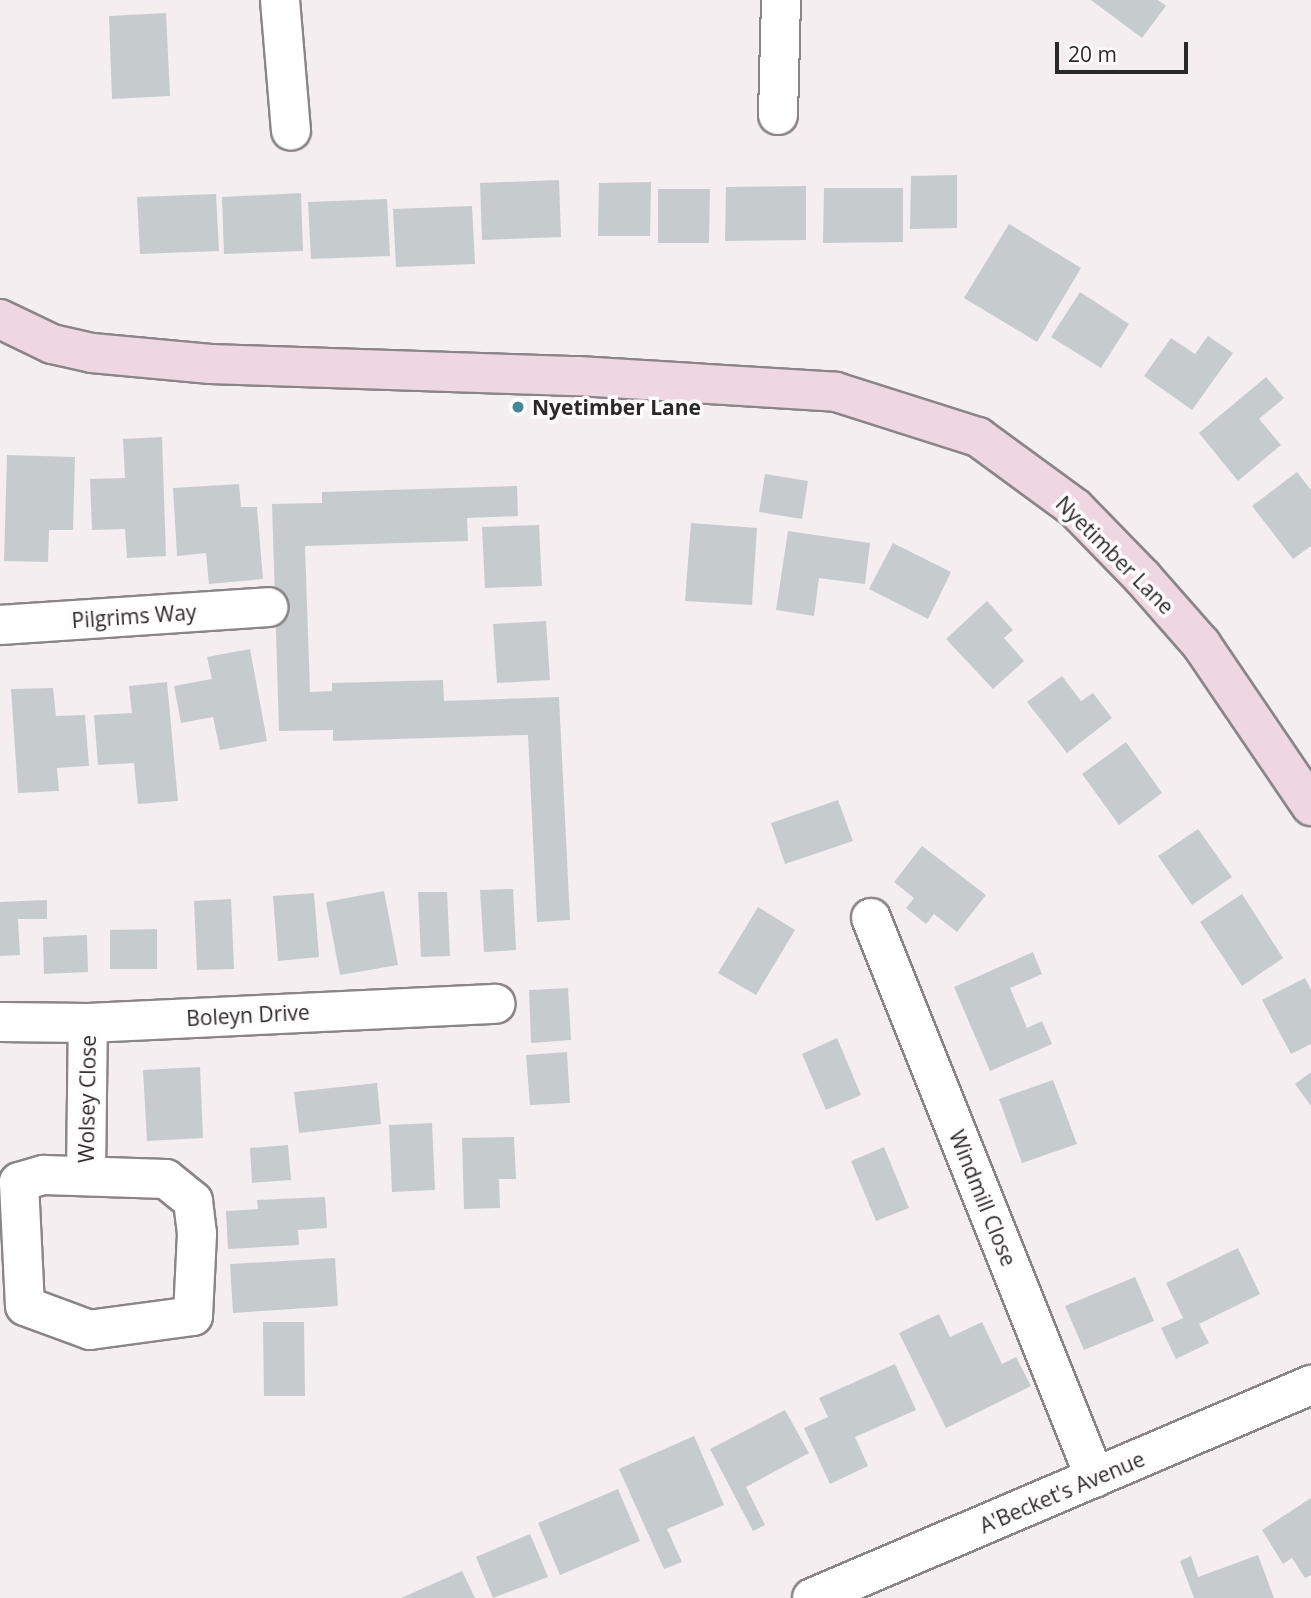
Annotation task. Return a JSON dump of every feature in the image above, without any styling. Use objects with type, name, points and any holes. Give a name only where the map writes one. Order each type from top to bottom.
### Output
[{"type":"street","points":[[280,0],[291,131]]},
{"type":"street","points":[[778,115],[781,0]]},
{"type":"street","name":"Nyetimber Lane","points":[[0,319],[51,344],[92,353],[210,364],[564,375],[836,392],[978,437],[1074,508],[1143,578],[1200,644],[1307,792]]},
{"type":"street","name":"Nyetimber Lane","points":[[0,348],[51,344]]},
{"type":"street","name":"Pilgrims Way","points":[[0,625],[268,607]]},
{"type":"street","name":"Windmill Close","points":[[872,918],[1095,1478]]},
{"type":"street","name":"Boleyn Drive","points":[[0,1022],[88,1023],[496,1004]]},
{"type":"street","name":"Wolsey Close","points":[[86,1176],[88,1023]]},
{"type":"street","name":"Wolsey Close","points":[[44,1175],[86,1176],[166,1179],[193,1200],[197,1234],[193,1316],[90,1330],[25,1306],[19,1182],[44,1175]]},
{"type":"street","name":"A'Becket's Avenue","points":[[811,1598],[1311,1385]]},
{"type":"building","points":[[1091,0],[1158,0],[1166,6],[1142,38]]},
{"type":"building","points":[[166,13],[170,96],[112,99],[109,16]]},
{"type":"building","points":[[957,175],[957,228],[910,229],[911,176]]},
{"type":"building","points":[[559,180],[561,237],[482,240],[480,183]]},
{"type":"building","points":[[651,182],[650,236],[598,236],[599,183]]},
{"type":"building","points":[[806,186],[806,240],[725,241],[726,187]]},
{"type":"building","points":[[824,188],[903,188],[903,242],[823,243]]},
{"type":"building","points":[[658,189],[710,189],[709,243],[658,243]]},
{"type":"building","points":[[301,193],[303,251],[224,254],[222,197]]},
{"type":"building","points":[[216,194],[219,251],[140,254],[137,197]]},
{"type":"building","points":[[387,199],[390,256],[311,259],[308,202]]},
{"type":"building","points":[[472,206],[475,264],[396,267],[393,209]]},
{"type":"building","points":[[1009,224],[1081,268],[1037,342],[964,298]]},
{"type":"building","points":[[1080,292],[1129,324],[1101,368],[1051,337]]},
{"type":"building","points":[[1208,336],[1233,353],[1192,410],[1144,376],[1171,338],[1195,354]]},
{"type":"building","points":[[1266,377],[1284,398],[1259,419],[1281,445],[1238,481],[1199,433]]},
{"type":"building","points":[[162,437],[166,556],[127,558],[125,529],[92,530],[90,479],[125,478],[123,439]]},
{"type":"building","points":[[7,455],[75,457],[73,530],[49,530],[48,562],[4,561]]},
{"type":"building","points":[[1297,472],[1311,490],[1311,546],[1293,559],[1252,506]]},
{"type":"building","points":[[765,474],[808,481],[802,519],[759,512]]},
{"type":"building","points":[[239,484],[241,507],[257,507],[263,579],[209,584],[206,553],[177,556],[173,488]]},
{"type":"building","points":[[517,486],[518,516],[467,518],[468,541],[305,546],[310,692],[332,691],[332,683],[443,680],[444,701],[559,697],[570,920],[537,922],[528,735],[333,741],[333,730],[279,731],[272,504],[322,503],[322,492]]},
{"type":"building","points":[[691,523],[757,528],[752,605],[685,601]]},
{"type":"building","points":[[539,525],[542,586],[485,588],[482,527]]},
{"type":"building","points":[[788,531],[870,543],[865,584],[819,578],[814,616],[776,610]]},
{"type":"building","points":[[893,543],[951,572],[928,619],[869,589]]},
{"type":"building","points":[[987,601],[1013,630],[1004,638],[1024,661],[993,689],[946,639]]},
{"type":"building","points":[[546,621],[550,680],[497,683],[493,624]]},
{"type":"building","points":[[250,649],[267,741],[220,750],[213,717],[181,723],[174,686],[212,679],[207,657]]},
{"type":"building","points":[[1062,676],[1081,701],[1093,693],[1112,718],[1067,753],[1027,702]]},
{"type":"building","points":[[167,682],[178,801],[138,804],[134,763],[98,765],[94,715],[132,713],[129,686]]},
{"type":"building","points":[[53,688],[56,716],[85,715],[89,766],[57,768],[59,791],[18,793],[11,689]]},
{"type":"building","points":[[1126,742],[1162,793],[1119,825],[1082,774]]},
{"type":"building","points":[[838,800],[853,841],[785,864],[771,823]]},
{"type":"building","points":[[1198,829],[1232,877],[1192,905],[1158,856]]},
{"type":"building","points":[[922,846],[986,895],[957,932],[934,914],[926,924],[906,908],[914,898],[894,882]]},
{"type":"building","points":[[513,889],[516,950],[484,952],[480,890]]},
{"type":"building","points":[[384,891],[398,965],[340,975],[326,902]]},
{"type":"building","points":[[418,892],[447,892],[450,956],[421,957]]},
{"type":"building","points":[[314,893],[319,957],[278,961],[273,896]]},
{"type":"building","points":[[1242,894],[1283,958],[1242,986],[1200,922]]},
{"type":"building","points":[[231,899],[234,969],[197,970],[194,901]]},
{"type":"building","points":[[47,900],[47,919],[18,919],[20,955],[0,956],[0,902]]},
{"type":"building","points":[[758,907],[795,930],[756,995],[718,973]]},
{"type":"building","points":[[157,929],[157,969],[110,969],[110,930]]},
{"type":"building","points":[[87,935],[88,972],[44,974],[43,937]]},
{"type":"building","points":[[1033,952],[1042,974],[1010,988],[1027,1028],[1042,1021],[1052,1044],[990,1071],[954,987]]},
{"type":"building","points":[[1305,978],[1311,990],[1311,1044],[1291,1054],[1262,1000]]},
{"type":"building","points":[[568,988],[571,1040],[531,1043],[529,990]]},
{"type":"building","points":[[837,1038],[861,1095],[826,1110],[802,1054]]},
{"type":"building","points":[[567,1052],[570,1103],[530,1105],[526,1055]]},
{"type":"building","points":[[200,1067],[203,1138],[147,1141],[143,1070]]},
{"type":"building","points":[[1311,1072],[1311,1106],[1295,1084]]},
{"type":"building","points":[[1053,1080],[1077,1144],[1022,1163],[999,1099]]},
{"type":"building","points":[[377,1083],[381,1124],[299,1133],[294,1092]]},
{"type":"building","points":[[432,1123],[435,1190],[392,1192],[389,1125]]},
{"type":"building","points":[[514,1137],[516,1179],[499,1179],[500,1208],[464,1209],[462,1138]]},
{"type":"building","points":[[288,1145],[291,1180],[252,1183],[250,1148]]},
{"type":"building","points":[[884,1147],[909,1208],[876,1221],[851,1161]]},
{"type":"building","points":[[325,1197],[327,1228],[298,1230],[299,1245],[228,1249],[226,1211],[258,1209],[257,1200]]},
{"type":"building","points":[[1238,1248],[1260,1294],[1199,1324],[1209,1343],[1176,1359],[1161,1328],[1183,1318],[1166,1283]]},
{"type":"building","points":[[335,1258],[338,1306],[233,1313],[230,1264]]},
{"type":"building","points":[[1135,1277],[1154,1321],[1084,1350],[1065,1306]]},
{"type":"building","points":[[939,1314],[950,1337],[982,1322],[1002,1364],[1016,1357],[1031,1386],[946,1428],[899,1333]]},
{"type":"building","points":[[263,1322],[304,1322],[305,1396],[264,1396]]},
{"type":"building","points":[[895,1364],[916,1410],[855,1437],[868,1466],[830,1484],[804,1428],[828,1417],[819,1398]]},
{"type":"building","points":[[785,1410],[809,1453],[746,1487],[765,1525],[753,1531],[710,1449]]},
{"type":"building","points":[[694,1436],[724,1505],[667,1529],[682,1562],[664,1569],[619,1469]]},
{"type":"building","points":[[618,1489],[640,1541],[560,1575],[538,1523]]},
{"type":"building","points":[[1311,1498],[1311,1575],[1305,1578],[1292,1558],[1283,1564],[1262,1530]]},
{"type":"building","points":[[530,1534],[548,1577],[493,1598],[476,1557]]},
{"type":"building","points":[[1258,1555],[1274,1598],[1194,1598],[1180,1561],[1191,1556],[1198,1577]]},
{"type":"building","points":[[462,1571],[475,1598],[401,1598]]},
{"type":"place","name":"Nyetimber Lane","points":[[518,407]]}]
